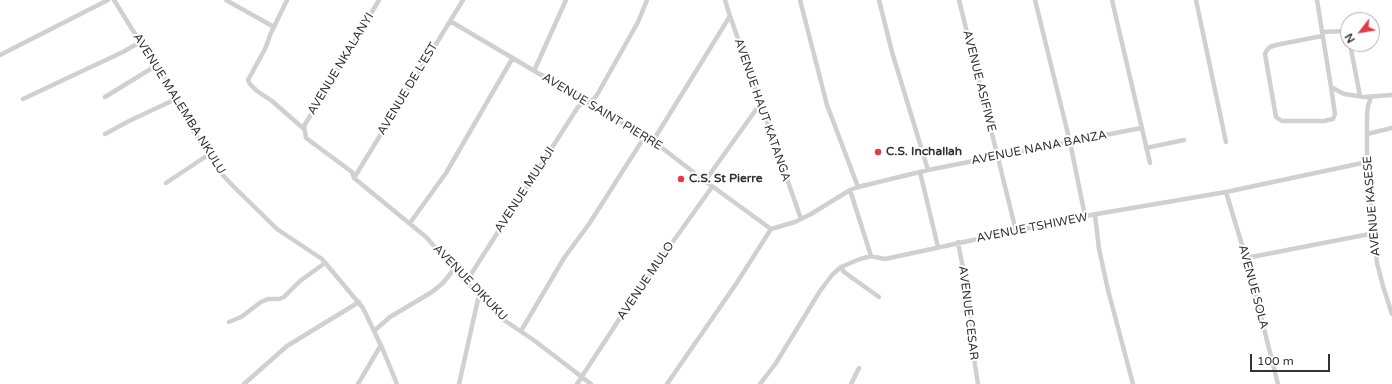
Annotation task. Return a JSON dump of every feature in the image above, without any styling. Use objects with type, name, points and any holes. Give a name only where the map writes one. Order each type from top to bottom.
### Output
[{"type":"street","points":[[0,55],[108,0]]},
{"type":"street","name":"AVENUE MALEMBA NKULU","points":[[114,0],[140,42],[157,65],[208,155],[232,185],[277,229],[321,258],[366,311],[397,384]]},
{"type":"street","points":[[226,0],[274,27],[287,0]]},
{"type":"street","name":"AVENUE NKALANYI","points":[[304,129],[305,123],[379,0]]},
{"type":"street","name":"AVENUE DE L'EST","points":[[354,178],[462,0]]},
{"type":"street","points":[[534,71],[566,0]]},
{"type":"street","name":"AVENUE MULAJI","points":[[466,282],[578,107],[587,101],[593,100],[597,95],[638,22],[647,0]]},
{"type":"street","name":"AVENUE HAUT KATANGA","points":[[725,0],[801,219]]},
{"type":"street","points":[[800,0],[827,105],[858,187]]},
{"type":"street","points":[[879,0],[892,52],[928,170]]},
{"type":"street","name":"AVENUE ASIFIWE","points":[[959,0],[1016,231]]},
{"type":"street","points":[[1035,0],[1070,142],[1085,216]]},
{"type":"street","points":[[1112,0],[1150,163]]},
{"type":"street","points":[[1196,0],[1226,142]]},
{"type":"street","points":[[1318,0],[1322,34],[1335,114],[1332,119],[1324,121],[1282,121],[1276,116],[1265,54],[1267,50],[1276,45],[1322,34],[1340,32]]},
{"type":"street","points":[[653,141],[730,16]]},
{"type":"street","name":"AVENUE SAINT PIERRE","points":[[450,21],[653,141],[771,229]]},
{"type":"street","name":"AVENUE DIKUKU","points":[[274,27],[265,49],[248,79],[248,82],[257,92],[272,102],[304,129],[306,138],[352,172],[354,178],[385,205],[410,223],[435,246],[466,282],[504,320],[521,331],[591,384]]},
{"type":"street","points":[[23,99],[140,42]]},
{"type":"street","points":[[1352,52],[1360,96]]},
{"type":"street","points":[[410,223],[449,168],[512,59]]},
{"type":"street","points":[[105,97],[157,65]]},
{"type":"street","points":[[1331,87],[1344,94],[1371,97],[1392,95]]},
{"type":"street","name":"AVENUE KASESE","points":[[1371,97],[1367,115],[1367,162],[1379,274],[1392,314]]},
{"type":"street","points":[[105,134],[176,99]]},
{"type":"street","points":[[705,181],[760,104]]},
{"type":"street","name":"AVENUE NANA BANZA","points":[[771,229],[785,226],[801,219],[850,190],[858,187],[928,170],[1141,128]]},
{"type":"street","points":[[1367,134],[1392,128]]},
{"type":"street","points":[[521,331],[564,258],[589,224],[645,136]]},
{"type":"street","points":[[1146,148],[1184,140]]},
{"type":"street","points":[[166,183],[208,155]]},
{"type":"street","name":"AVENUE TSHIWEW","points":[[841,267],[871,256],[885,258],[1085,216],[1226,192],[1367,162]]},
{"type":"street","points":[[920,172],[938,247]]},
{"type":"street","name":"AVENUE MULO","points":[[577,384],[639,289],[712,186]]},
{"type":"street","points":[[850,190],[871,256]]},
{"type":"street","name":"AVENUE SOLA","points":[[1226,192],[1246,258],[1278,384]]},
{"type":"street","points":[[1095,215],[1099,248],[1108,290],[1133,384]]},
{"type":"street","points":[[667,384],[736,284],[771,229]]},
{"type":"street","points":[[1246,258],[1375,233]]},
{"type":"street","name":"AVENUE CESAR","points":[[958,242],[968,295],[978,384]]},
{"type":"street","points":[[230,322],[248,312],[261,302],[268,299],[279,299],[284,297],[300,281],[325,263]]},
{"type":"street","points":[[760,384],[782,353],[820,290],[832,275],[841,267],[844,272],[879,298]]},
{"type":"street","points":[[374,331],[390,317],[432,292],[443,283],[455,268]]},
{"type":"street","points":[[459,384],[479,295]]},
{"type":"street","points":[[244,384],[287,346],[359,302]]},
{"type":"street","points":[[358,384],[381,345]]},
{"type":"street","points":[[851,384],[859,368]]},
{"type":"place","name":"C.S. Inchallah","points":[[878,152]]},
{"type":"place","name":"C.S. St Pierre","points":[[681,179]]}]
